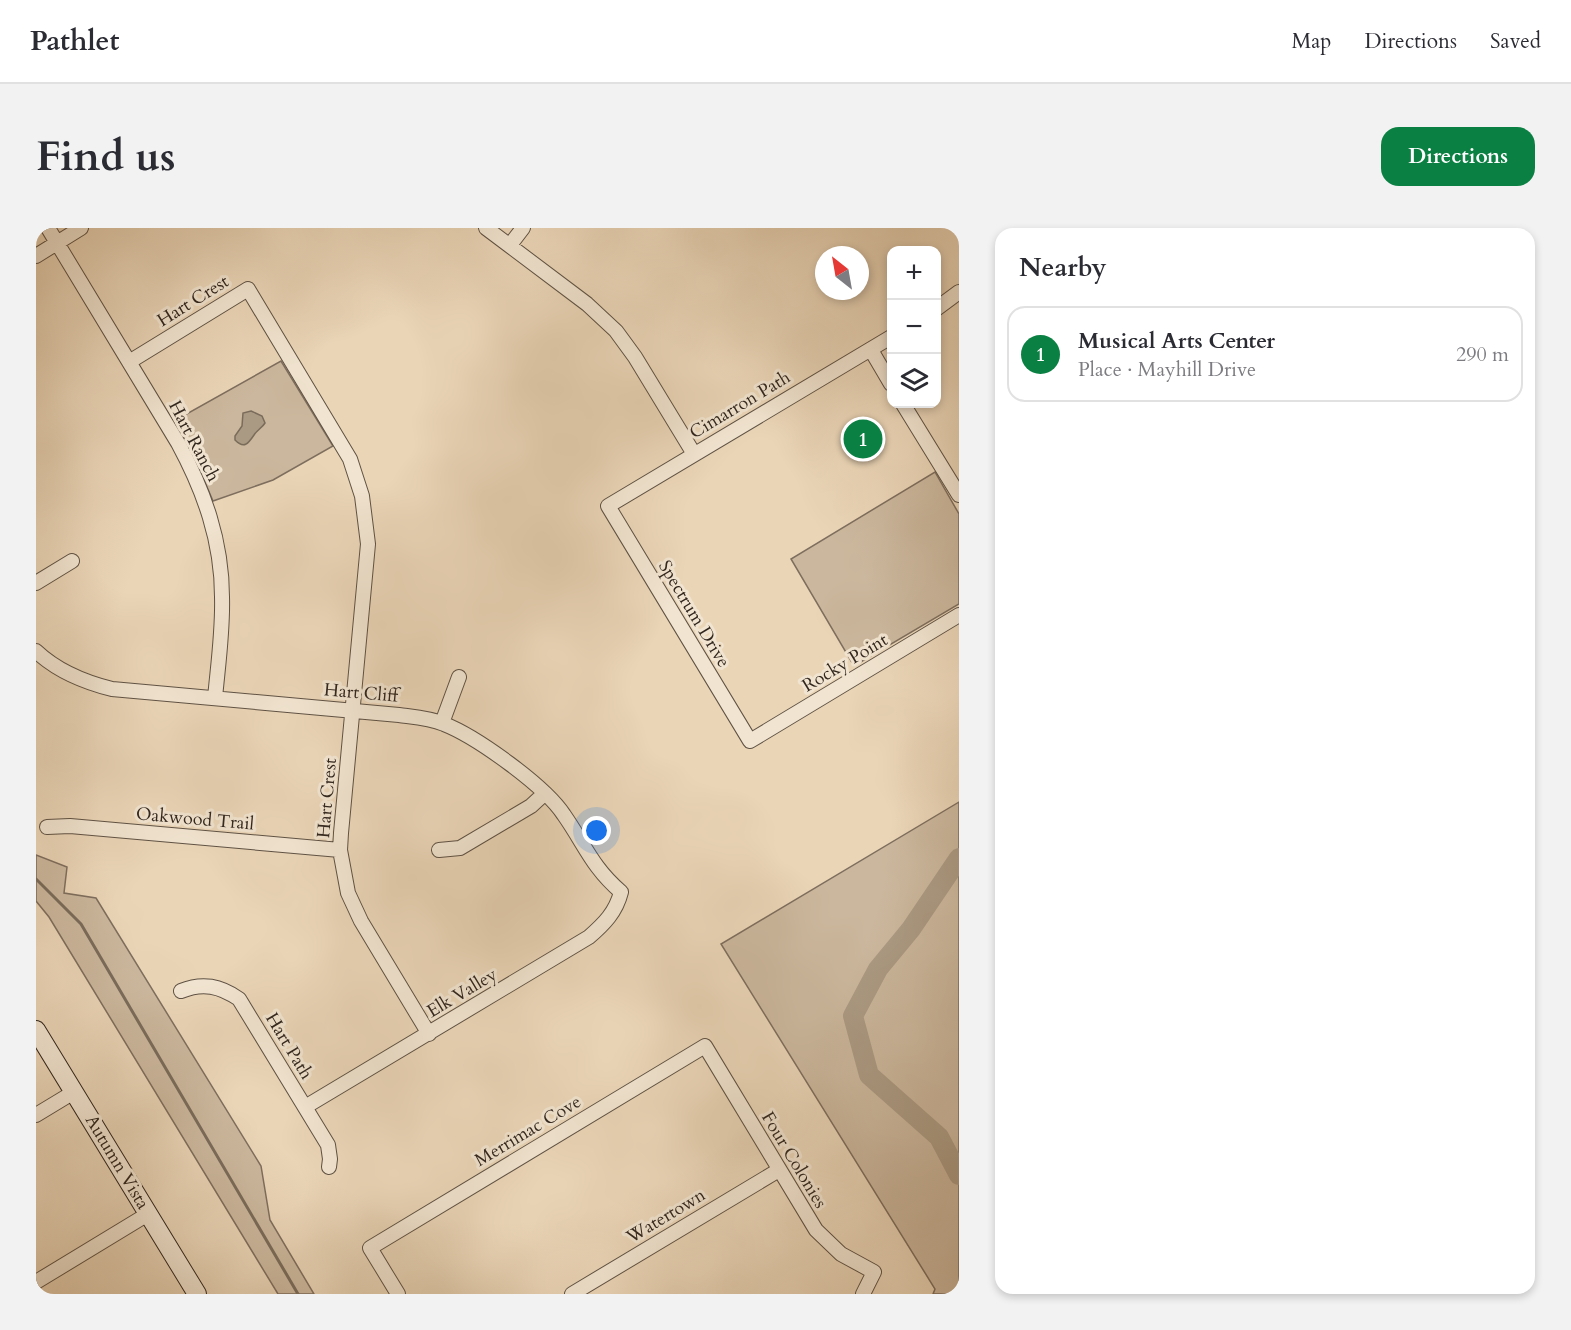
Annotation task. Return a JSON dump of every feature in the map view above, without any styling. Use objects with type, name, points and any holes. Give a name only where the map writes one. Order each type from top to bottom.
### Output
[{"type":"street","name":"Hart Ranch","points":[[48,228],[193,471],[205,501],[220,564],[222,596],[215,698]]},
{"type":"street","points":[[36,256],[81,228]]},
{"type":"street","points":[[486,228],[587,304],[616,330],[694,454]]},
{"type":"street","points":[[510,246],[523,228]]},
{"type":"street","name":"Hart Crest","points":[[129,362],[248,289],[350,459],[362,496],[368,544],[340,850],[348,893],[361,921],[429,1034]]},
{"type":"street","points":[[941,305],[959,292]]},
{"type":"street","name":"Cimarron Path","points":[[608,506],[887,339]]},
{"type":"street","points":[[870,350],[887,378]]},
{"type":"street","points":[[905,408],[959,495]]},
{"type":"street","name":"Spectrum Drive","points":[[608,506],[750,741]]},
{"type":"street","points":[[368,544],[382,544]]},
{"type":"street","points":[[36,584],[72,561]]},
{"type":"street","name":"Rocky Point","points":[[750,741],[959,615]]},
{"type":"street","name":"Hart Cliff","points":[[36,651],[66,673],[96,685],[128,692],[353,710],[416,717],[442,723],[465,733],[494,753],[544,794],[564,814],[599,871],[621,892]]},
{"type":"street","points":[[442,723],[459,677]]},
{"type":"street","points":[[439,850],[460,848],[531,806],[544,794]]},
{"type":"street","name":"Oakwood Trail","points":[[47,827],[70,826],[340,850]]},
{"type":"street","name":"Elk Valley","points":[[305,1107],[589,937],[611,916],[619,902],[621,892]]},
{"type":"street","name":"Hart Path","points":[[182,991],[207,985],[220,988],[239,999],[328,1145],[329,1167]]},
{"type":"street","name":"Autumn Vista","points":[[36,1030],[197,1294]]},
{"type":"street","name":"Four Colonies","points":[[705,1046],[810,1221],[824,1239],[841,1254],[874,1272],[863,1294]]},
{"type":"street","name":"Merrimac Cove","points":[[398,1294],[370,1248],[705,1046]]},
{"type":"street","points":[[36,1115],[74,1092]]},
{"type":"street","name":"Watertown","points":[[572,1294],[779,1170]]},
{"type":"street","points":[[36,1282],[148,1214]]},
{"type":"shaded area","points":[[281,361],[333,446],[273,480],[213,501],[192,452],[174,421]]},
{"type":"shaded area","points":[[251,411],[262,416],[265,423],[248,443],[243,445],[235,440],[235,436],[242,426],[243,413]]},
{"type":"shaded area","points":[[935,472],[959,514],[959,604],[854,666],[791,559]]},
{"type":"shaded area","points":[[959,802],[959,1294],[933,1294],[935,1289],[721,944]]},
{"type":"shaded area","points":[[36,855],[67,867],[64,893],[96,898],[261,1166],[270,1220],[314,1294],[278,1294],[49,917],[36,901]]},
{"type":"waterway","points":[[959,858],[911,929],[878,969],[853,1016],[869,1075],[939,1137],[959,1175]]},
{"type":"waterway","points":[[36,879],[81,924],[298,1294]]},
{"type":"place","name":"Musical Arts Center","points":[[863,439]]}]
